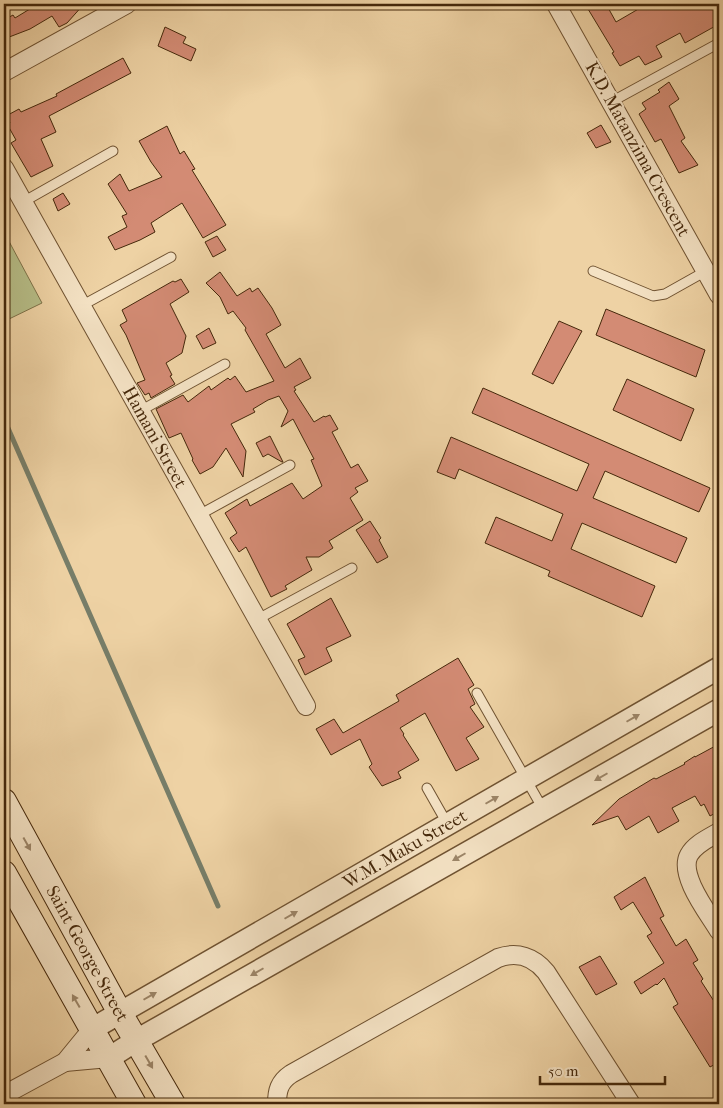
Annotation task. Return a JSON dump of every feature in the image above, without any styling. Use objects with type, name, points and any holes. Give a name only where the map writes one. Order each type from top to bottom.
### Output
[{"type":"main road","name":"Saint George Street","points":[[4,801],[120,1013],[174,1104]]},
{"type":"main road","name":"Saint George Street","points":[[4,873],[134,1104]]},
{"type":"street","name":"K.D. Matanzima Crescent","points":[[556,4],[719,295]]},
{"type":"street","points":[[4,72],[120,5]]},
{"type":"street","name":"Hamani Street","points":[[4,168],[306,706]]},
{"type":"street","name":"W.M. Maku Street","points":[[92,1029],[719,668]]},
{"type":"street","name":"W.M. Maku Street","points":[[109,1058],[137,1040],[719,710]]},
{"type":"street","points":[[719,832],[695,848],[689,855],[686,864],[691,884],[719,931]]},
{"type":"street","points":[[277,1104],[277,1093],[281,1083],[290,1074],[498,958],[514,954],[531,959],[541,966],[632,1104]]},
{"type":"street","points":[[4,1095],[65,1062],[92,1029]]},
{"type":"street","points":[[65,1062],[109,1058]]},
{"type":"lane","points":[[611,102],[719,43]]},
{"type":"lane","points":[[23,202],[113,151]]},
{"type":"lane","points":[[81,306],[171,257]]},
{"type":"lane","points":[[593,271],[653,296],[665,294],[706,271]]},
{"type":"lane","points":[[140,411],[225,364]]},
{"type":"lane","points":[[199,515],[290,465]]},
{"type":"lane","points":[[258,618],[352,568]]},
{"type":"lane","points":[[477,693],[543,810]]},
{"type":"lane","points":[[427,788],[448,825]]},
{"type":"green space","points":[[4,232],[42,303],[9,319],[4,309]]},
{"type":"building","points":[[38,4],[84,4],[67,23],[59,27],[52,16],[30,29],[4,39],[4,20],[13,15],[15,18]]},
{"type":"building","points":[[585,4],[606,4],[616,22],[647,4],[719,4],[719,24],[685,43],[680,33],[656,46],[662,57],[645,65],[639,56],[620,66],[612,53],[614,52]]},
{"type":"building","points":[[165,27],[186,37],[183,43],[196,49],[191,61],[158,46]]},
{"type":"building","points":[[123,58],[131,73],[49,116],[56,132],[41,139],[53,166],[31,177],[11,143],[16,140],[7,124],[10,123],[6,116],[19,109],[21,112],[57,96],[56,94]]},
{"type":"building","points":[[669,82],[679,99],[669,106],[685,138],[681,141],[698,165],[679,173],[661,139],[655,142],[639,114],[646,109],[642,103],[660,92],[658,90]]},
{"type":"building","points":[[601,125],[611,142],[596,148],[587,133]]},
{"type":"building","points":[[167,126],[180,154],[184,151],[195,169],[192,170],[226,225],[203,238],[182,203],[151,223],[155,232],[115,250],[108,237],[127,227],[122,216],[127,214],[108,184],[120,174],[129,191],[162,177],[139,141]]},
{"type":"building","points":[[63,193],[70,204],[58,211],[53,199]]},
{"type":"building","points":[[217,236],[226,250],[213,257],[205,242]]},
{"type":"building","points":[[220,272],[237,296],[250,288],[252,292],[258,288],[281,325],[266,334],[285,368],[300,358],[311,378],[294,387],[296,390],[294,391],[314,422],[330,415],[338,429],[332,432],[351,468],[358,464],[368,481],[355,488],[358,492],[350,498],[363,520],[329,541],[333,548],[319,557],[306,557],[312,570],[285,586],[287,589],[271,597],[246,547],[239,552],[230,538],[237,533],[225,513],[247,499],[250,506],[292,483],[303,499],[322,486],[311,460],[314,459],[293,419],[281,427],[288,411],[279,396],[268,400],[253,409],[255,412],[231,424],[246,451],[243,477],[226,448],[213,467],[200,474],[181,433],[169,438],[156,409],[183,395],[188,402],[209,386],[211,390],[228,378],[230,380],[235,376],[246,392],[274,381],[245,330],[246,328],[233,311],[228,314],[220,297],[206,283]]},
{"type":"building","points":[[181,279],[189,292],[170,304],[186,336],[182,353],[166,363],[175,384],[151,398],[149,393],[145,395],[137,383],[145,380],[120,325],[127,321],[122,310],[173,281]]},
{"type":"building","points":[[606,309],[705,350],[696,377],[596,335]]},
{"type":"building","points":[[559,321],[582,331],[553,384],[532,374]]},
{"type":"building","points":[[209,328],[216,343],[203,349],[196,336]]},
{"type":"building","points":[[627,379],[694,409],[681,441],[613,410]]},
{"type":"building","points":[[483,388],[710,488],[699,512],[605,471],[593,498],[687,538],[676,563],[582,523],[571,549],[655,586],[642,617],[548,576],[550,571],[485,543],[496,517],[552,541],[563,514],[459,469],[455,479],[437,472],[451,437],[577,491],[589,464],[472,413]]},
{"type":"building","points":[[270,436],[283,462],[268,454],[263,457],[256,443]]},
{"type":"building","points":[[370,521],[381,538],[379,540],[388,557],[377,563],[356,530]]},
{"type":"building","points":[[331,598],[351,636],[326,648],[332,661],[305,675],[298,660],[305,657],[287,624]]},
{"type":"building","points":[[458,658],[474,685],[468,689],[475,704],[470,707],[484,727],[466,738],[479,759],[456,771],[425,713],[400,728],[419,760],[398,772],[401,778],[382,786],[369,767],[372,764],[360,739],[331,755],[316,729],[334,719],[343,733],[399,701],[396,695]]},
{"type":"building","points":[[719,744],[719,811],[710,816],[704,804],[701,806],[695,796],[672,808],[679,821],[658,833],[649,816],[626,830],[618,816],[592,825],[619,799],[654,778],[656,779],[685,764],[695,756]]},
{"type":"building","points":[[645,877],[664,916],[660,918],[676,946],[686,939],[698,960],[693,963],[703,979],[701,981],[719,1009],[719,1062],[710,1067],[673,1007],[678,1004],[664,978],[657,985],[641,994],[634,982],[664,963],[647,936],[652,933],[633,902],[621,910],[614,897]]},
{"type":"building","points":[[600,956],[617,984],[596,995],[579,967]]},
{"type":"waterway","points":[[4,419],[218,906]]}]
